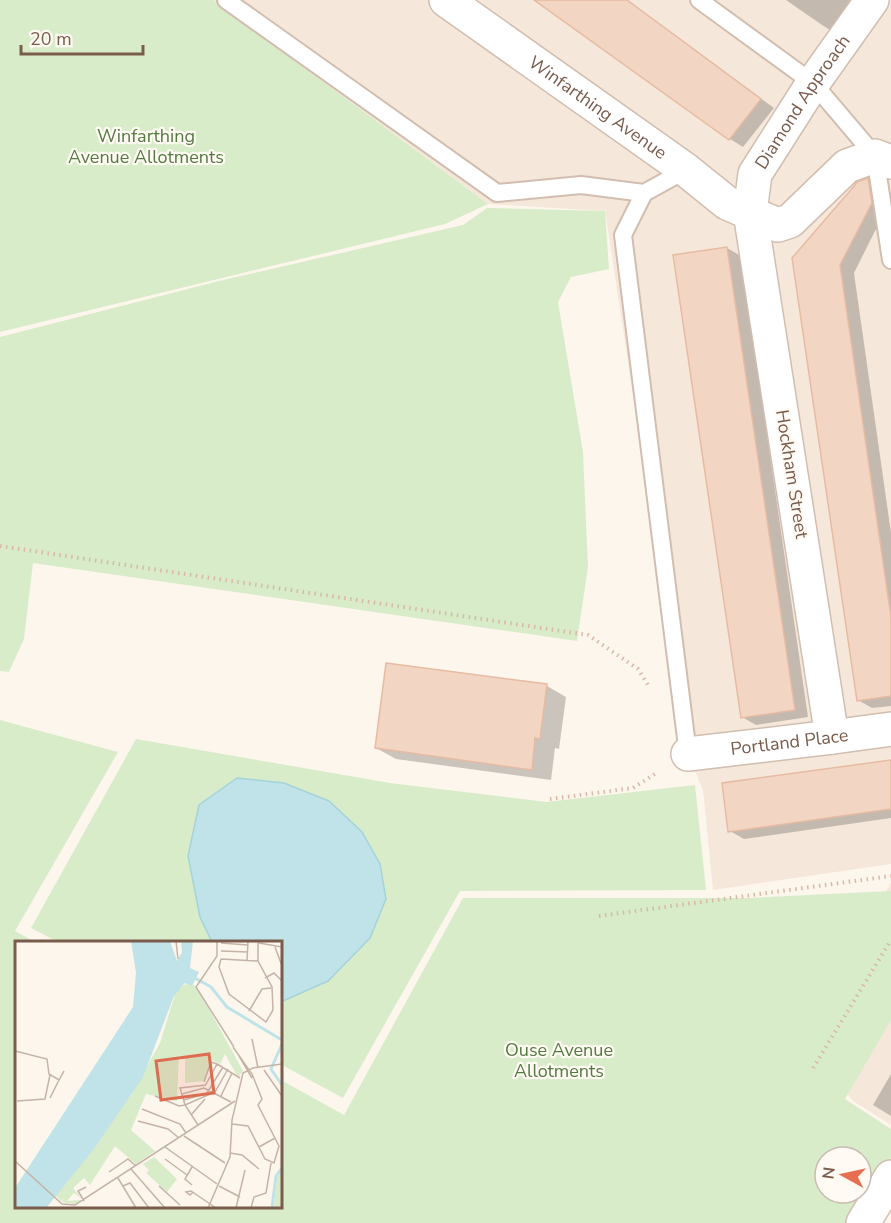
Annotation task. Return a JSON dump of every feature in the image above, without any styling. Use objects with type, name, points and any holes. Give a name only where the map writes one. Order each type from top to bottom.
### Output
[{"type":"street","name":"Winfarthing Avenue","points":[[446,0],[686,170],[728,203],[778,225],[790,221],[847,166],[883,159]]},
{"type":"street","name":"Diamond Approach","points":[[750,212],[755,174],[813,83],[873,0]]},
{"type":"street","name":"Hockham Street","points":[[750,212],[832,737]]},
{"type":"street","name":"Portland Place","points":[[688,754],[891,729]]},
{"type":"street","points":[[863,1223],[891,1177]]},
{"type":"lane","points":[[226,0],[497,193],[581,185],[644,194]]},
{"type":"lane","points":[[699,0],[813,83],[883,159],[891,260]]},
{"type":"lane","points":[[686,170],[644,194],[623,235],[688,754]]},
{"type":"path","points":[[0,546],[588,635],[638,669],[649,688]]},
{"type":"path","points":[[550,799],[633,788],[688,754]]},
{"type":"path","points":[[599,916],[891,876]]},
{"type":"path","points":[[813,1068],[891,940]]},
{"type":"shaded area","points":[[213,0],[891,0],[891,864],[713,890],[703,790],[688,754],[605,211],[488,204]]},
{"type":"shaded area","points":[[891,882],[891,1125],[853,1101],[809,1047]]},
{"type":"green space","name":"Winfarthing Avenue Allotments","points":[[0,0],[213,0],[488,204],[445,224],[0,332]]},
{"type":"green space","points":[[487,208],[605,211],[609,269],[571,277],[558,302],[583,452],[588,567],[577,641],[33,563],[24,639],[9,672],[0,671],[0,337],[219,281],[463,225]]},
{"type":"green space","name":"Ouse Avenue Allotments","points":[[0,720],[118,752],[15,931],[33,941],[15,941],[15,1208],[282,1208],[282,1081],[344,1115],[463,898],[748,898],[891,891],[891,1020],[845,1099],[891,1129],[891,1158],[873,1187],[873,1145],[813,1145],[813,1205],[861,1205],[850,1223],[0,1223]]},
{"type":"green space","points":[[136,739],[390,783],[546,802],[695,785],[706,890],[460,891],[343,1098],[282,1065],[282,1000],[328,981],[370,938],[380,864],[362,832],[329,801],[200,917],[212,941],[56,941],[31,928]]},
{"type":"water","points":[[237,778],[284,783],[329,801],[362,832],[380,864],[386,899],[370,938],[328,981],[282,1001],[282,941],[212,941],[200,917],[188,856],[199,805]]},
{"type":"building","points":[[534,0],[627,0],[761,99],[729,140]]},
{"type":"building","points":[[868,178],[872,203],[840,265],[891,617],[891,696],[857,701],[792,258],[857,182]]},
{"type":"building","points":[[727,247],[795,710],[741,718],[673,255]]},
{"type":"building","points":[[386,663],[547,684],[540,739],[535,738],[532,770],[375,748]]},
{"type":"building","points":[[891,760],[891,809],[728,832],[722,783]]}]
